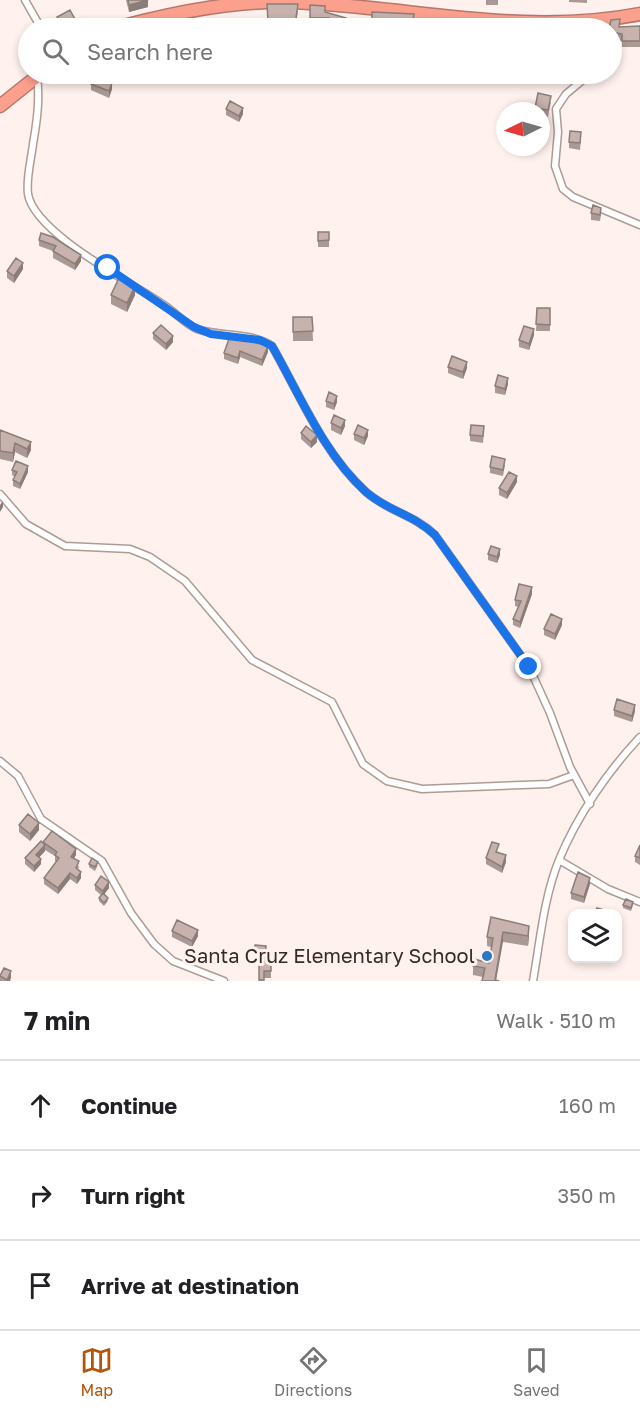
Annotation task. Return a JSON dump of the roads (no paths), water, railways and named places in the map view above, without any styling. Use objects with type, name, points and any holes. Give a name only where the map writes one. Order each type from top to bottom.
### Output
[{"type":"highway","points":[[165,18],[219,7],[288,1],[359,4],[490,18]]},
{"type":"highway","points":[[622,19],[640,14]]},
{"type":"highway","points":[[0,106],[28,84]]},
{"type":"street","points":[[25,0],[35,18]]},
{"type":"street","points":[[39,84],[28,174],[28,195],[43,220],[56,234],[194,327],[211,334],[260,340],[272,346],[330,449],[365,490],[383,505],[420,520],[435,535],[529,667],[574,775],[591,804]]},
{"type":"street","points":[[578,84],[566,94],[556,109],[558,132],[555,158],[563,189],[573,197],[640,225]]},
{"type":"street","points":[[0,494],[26,524],[65,546],[130,549],[150,557],[185,581],[252,660],[332,702],[363,764],[387,781],[422,789],[549,784],[574,775]]},
{"type":"street","points":[[533,981],[544,918],[559,860],[591,804],[640,737]]},
{"type":"street","points":[[0,761],[18,776],[41,819],[102,861],[141,928],[160,950],[173,961],[224,981]]},
{"type":"street","points":[[559,860],[608,889],[640,902]]},
{"type":"place","name":"Santa Cruz Elementary School","points":[[487,956]]}]
